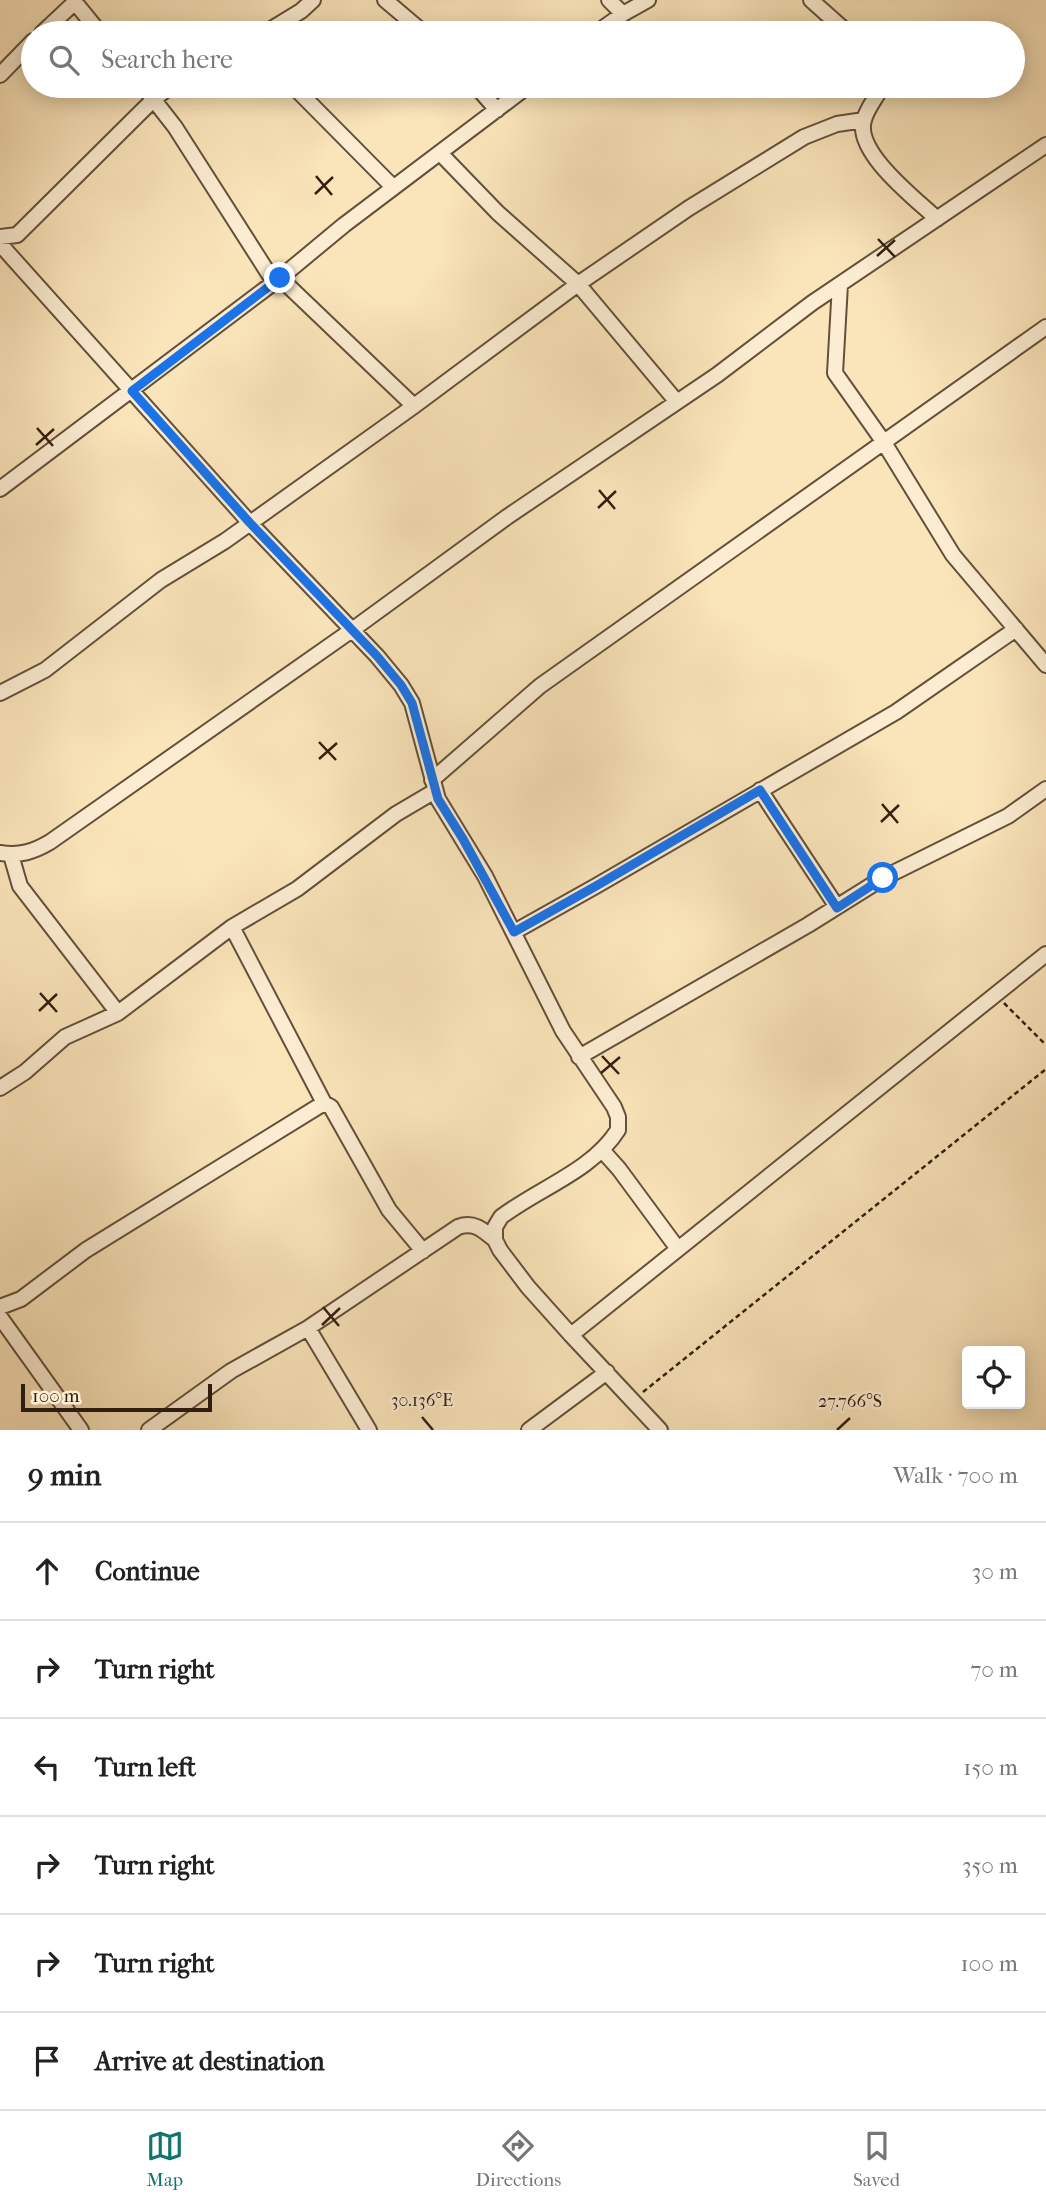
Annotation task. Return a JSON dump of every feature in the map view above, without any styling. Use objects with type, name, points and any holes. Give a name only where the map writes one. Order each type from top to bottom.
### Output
[{"type":"street","points":[[54,21],[72,4],[92,0]]},
{"type":"street","points":[[285,21],[313,0]]},
{"type":"street","points":[[385,0],[410,21]]},
{"type":"street","points":[[609,0],[623,14]]},
{"type":"street","points":[[613,21],[649,0]]},
{"type":"street","points":[[811,0],[835,21]]},
{"type":"street","points":[[72,4],[88,21]]},
{"type":"street","points":[[0,75],[21,53]]},
{"type":"street","points":[[305,98],[393,187]]},
{"type":"street","points":[[486,98],[497,110]]},
{"type":"street","points":[[0,489],[132,391],[393,187],[512,98]]},
{"type":"street","points":[[875,98],[863,120],[864,140],[870,152],[937,219]]},
{"type":"street","points":[[0,237],[17,235],[154,99],[277,280],[414,405]]},
{"type":"street","points":[[0,694],[45,670],[161,580],[212,550],[578,284],[689,208],[786,147],[827,128],[863,120]]},
{"type":"street","points":[[118,1013],[20,886],[6,854],[34,851],[50,842],[352,630],[507,517],[677,402],[840,284],[1046,145]]},
{"type":"street","points":[[440,153],[498,213],[578,284],[677,402]]},
{"type":"street","points":[[0,244],[250,523],[390,671],[412,703],[434,785],[514,932],[552,1010],[618,1117],[618,1130],[602,1150],[501,1217],[495,1227],[495,1240],[528,1287],[660,1430]]},
{"type":"street","points":[[840,284],[835,373],[883,441],[953,555],[1046,665]]},
{"type":"street","points":[[0,1088],[25,1072],[65,1037],[118,1013],[232,927],[297,889],[434,785],[540,686],[1046,327]]},
{"type":"street","points":[[514,932],[897,712],[1016,629]]},
{"type":"street","points":[[579,1057],[918,859],[961,841],[1008,816],[1046,789]]},
{"type":"street","points":[[760,790],[837,908]]},
{"type":"street","points":[[232,927],[324,1103],[331,1107],[389,1210],[423,1251]]},
{"type":"street","points":[[571,1335],[1046,954]]},
{"type":"street","points":[[0,1307],[22,1299],[86,1250],[324,1103]]},
{"type":"street","points":[[602,1150],[678,1249]]},
{"type":"street","points":[[149,1430],[231,1371],[308,1328],[450,1232],[464,1225],[475,1226],[495,1240]]},
{"type":"street","points":[[0,1317],[81,1430]]},
{"type":"street","points":[[308,1328],[369,1430]]},
{"type":"street","points":[[529,1430],[607,1372]]},
{"type":"path","points":[[996,994],[1046,1045]]},
{"type":"path","points":[[632,1401],[1046,1069]]},
{"type":"route","points":[[280,278],[132,391],[401,685],[412,703],[438,799],[485,876],[514,932],[760,790],[837,908],[883,878]]}]
